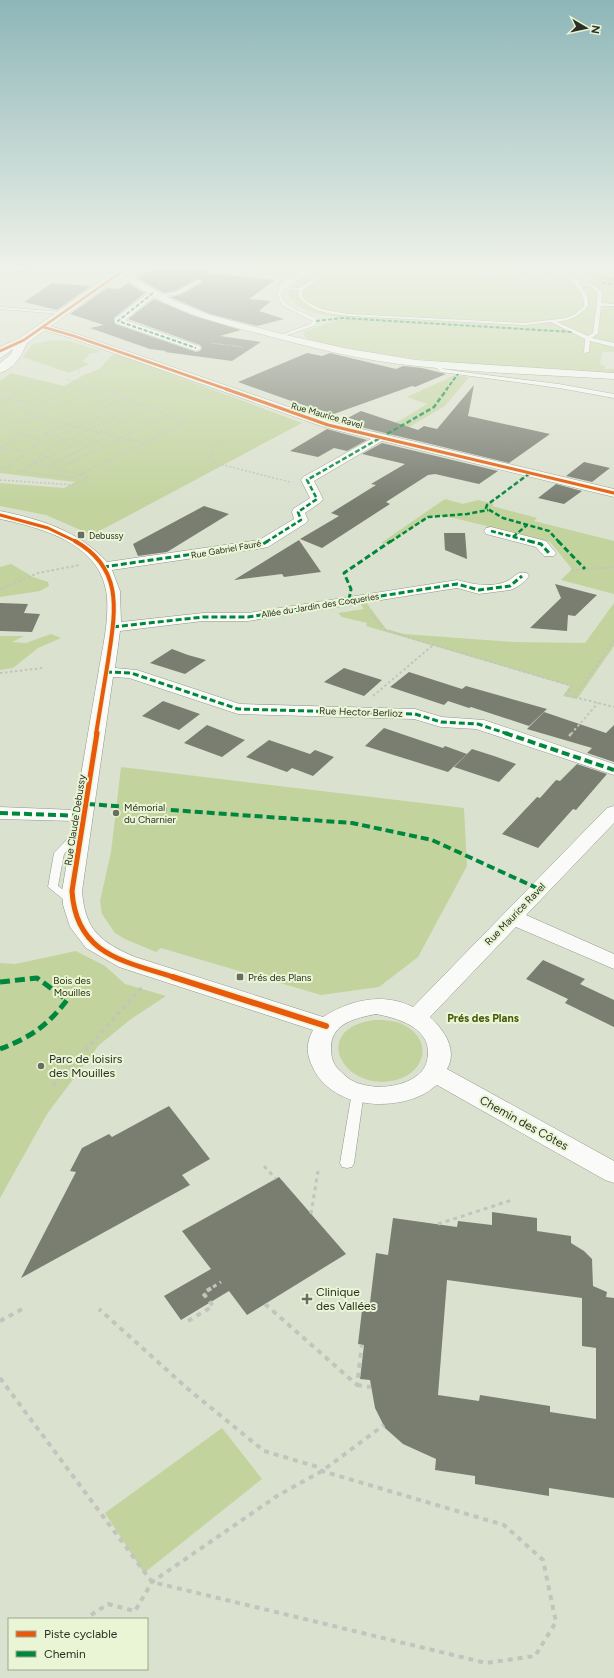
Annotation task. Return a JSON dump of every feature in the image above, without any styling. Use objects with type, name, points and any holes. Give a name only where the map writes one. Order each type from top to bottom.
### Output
[{"type":"street","points":[[0,369],[16,356],[21,348]]},
{"type":"street","name":"Rue Maurice Ravel","points":[[107,348],[309,420],[614,493]]},
{"type":"street","points":[[333,348],[378,358],[436,365],[613,377]]},
{"type":"street","points":[[308,484],[307,480],[380,438]]},
{"type":"street","name":"Rue Gabriel Fauré","points":[[102,565],[263,544],[301,520],[298,512],[317,499],[308,484]]},
{"type":"street","name":"Rue Claude Debussy","points":[[0,516],[22,520],[72,538],[87,549],[102,565],[110,578],[115,600],[114,627],[72,891],[72,901],[77,923],[85,935],[98,947],[116,957],[156,972],[326,1026]]},
{"type":"street","points":[[491,531],[542,544],[549,553]]},
{"type":"street","name":"Allée du Jardin des Coqueries","points":[[114,627],[203,617],[271,614],[358,598],[456,584],[479,590],[510,586],[522,576]]},
{"type":"street","name":"Rue Hector Berlioz","points":[[106,672],[132,673],[238,709],[415,714],[440,722],[478,724],[614,770]]},
{"type":"street","name":"Rue Maurice Ravel","points":[[417,1016],[614,812]]},
{"type":"street","points":[[0,813],[84,823]]},
{"type":"street","points":[[512,917],[614,962]]},
{"type":"street","points":[[368,1006],[393,1008],[417,1016],[431,1029],[439,1045],[440,1056],[434,1072],[422,1084],[406,1092],[377,1096],[358,1092],[334,1081],[320,1064],[318,1044],[319,1038],[326,1026],[344,1013],[368,1006]]},
{"type":"street","name":"Chemin des Côtes","points":[[434,1072],[614,1173]]},
{"type":"lane","points":[[0,356],[12,348]]},
{"type":"lane","points":[[436,365],[441,370],[462,374],[598,392],[614,396]]},
{"type":"lane","points":[[598,392],[613,389]]},
{"type":"lane","points":[[346,1163],[358,1092]]},
{"type":"path","points":[[0,419],[55,387],[15,377]]},
{"type":"path","points":[[17,471],[73,478],[186,422],[117,394],[66,379]]},
{"type":"path","points":[[0,404],[33,382]]},
{"type":"path","points":[[79,382],[26,414],[144,443]]},
{"type":"path","points":[[21,423],[100,388]]},
{"type":"path","points":[[35,431],[117,394]]},
{"type":"path","points":[[0,398],[30,402]]},
{"type":"path","points":[[67,440],[45,434],[125,398]]},
{"type":"path","points":[[56,437],[133,401]]},
{"type":"path","points":[[23,472],[35,463],[48,449],[142,404]]},
{"type":"path","points":[[35,463],[151,408]]},
{"type":"path","points":[[57,469],[168,415]]},
{"type":"path","points":[[0,426],[42,440],[6,469],[0,468]]},
{"type":"path","points":[[1,449],[22,433]]},
{"type":"path","points":[[47,466],[111,435]]},
{"type":"path","points":[[217,443],[209,457],[212,462],[288,482],[308,484]]},
{"type":"path","points":[[1,449],[28,451]]},
{"type":"path","points":[[0,480],[75,485],[88,477],[35,463]]},
{"type":"path","points":[[0,590],[10,583],[50,570],[102,565]]},
{"type":"path","points":[[571,570],[614,567]]},
{"type":"path","points":[[358,598],[385,630],[572,686],[565,695],[614,707]]},
{"type":"path","points":[[574,697],[614,640]]},
{"type":"path","points":[[353,712],[433,644]]},
{"type":"path","points":[[0,673],[43,668]]},
{"type":"path","points":[[556,750],[598,703]]},
{"type":"path","points":[[53,1086],[62,1074],[156,972]]},
{"type":"path","points":[[264,1166],[276,1179]]},
{"type":"path","points":[[311,1214],[318,1171]]},
{"type":"path","points":[[438,1224],[512,1200]]},
{"type":"path","points":[[188,1321],[213,1306],[203,1293],[222,1282]]},
{"type":"path","points":[[265,1304],[357,1385],[372,1387]]},
{"type":"path","points":[[0,1321],[26,1307]]},
{"type":"path","points":[[0,1378],[152,1582],[486,1663],[535,1656],[556,1622],[542,1560],[504,1525],[322,1471],[318,1468],[264,1451],[188,1389],[98,1309]]},
{"type":"path","points":[[357,1385],[362,1345]]},
{"type":"path","points":[[91,1615],[108,1604],[135,1610],[152,1582],[277,1496],[322,1471],[384,1425]]},
{"type":"green space","points":[[30,348],[92,348],[100,351],[97,353],[90,353],[83,362],[90,364],[69,373],[23,357]]},
{"type":"green space","points":[[348,348],[614,348],[614,352],[602,352],[600,364],[605,366],[605,369],[614,369],[614,373],[461,363]]},
{"type":"green space","points":[[117,354],[302,423],[92,535],[46,515],[0,506],[0,483],[64,488],[75,482],[0,473],[0,381],[11,373],[64,386],[99,369],[112,355]]},
{"type":"green space","points":[[455,375],[469,377],[445,406],[394,436],[371,431],[401,420],[427,404],[407,397]]},
{"type":"green space","points":[[445,499],[463,504],[478,500],[494,504],[492,506],[537,518],[534,521],[614,541],[614,594],[561,580],[572,569],[550,542],[454,518],[438,516],[428,518],[387,544],[381,543]]},
{"type":"green space","points":[[11,564],[33,577],[48,582],[49,586],[40,591],[0,597],[0,567]]},
{"type":"green space","points":[[366,602],[386,629],[404,634],[513,642],[585,643],[614,603],[614,646],[577,699],[563,696],[570,686],[366,626],[367,623],[342,617],[338,613],[364,609],[360,603]]},
{"type":"green space","points":[[51,634],[61,638],[38,648],[13,668],[0,670],[0,636],[24,636],[12,642],[26,643]]},
{"type":"green space","points":[[121,767],[464,808],[467,866],[418,957],[379,987],[321,995],[161,948],[156,952],[125,939],[115,933],[102,914],[100,901],[111,852]]},
{"type":"green space","name":"Parc de loisirs des Mouilles","points":[[76,951],[105,966],[125,984],[166,996],[131,1019],[99,1045],[47,1114],[0,1198],[0,963],[15,964]]},
{"type":"green space","points":[[374,1020],[400,1023],[413,1031],[419,1039],[422,1047],[422,1055],[414,1070],[406,1076],[396,1080],[377,1082],[361,1077],[349,1069],[341,1058],[338,1046],[343,1035],[354,1026]]},
{"type":"green space","points":[[222,1428],[262,1479],[144,1573],[105,1513]]},
{"type":"building","points":[[148,348],[185,348],[196,352],[200,351],[202,348],[251,348],[232,361]]},
{"type":"building","points":[[307,353],[322,356],[330,353],[396,369],[403,366],[422,368],[446,374],[415,387],[412,386],[331,415],[238,382]]},
{"type":"building","points":[[474,385],[468,416],[550,434],[509,463],[340,422],[361,411],[418,430],[424,426],[437,429]]},
{"type":"building","points":[[327,429],[367,440],[347,451],[334,448],[318,457],[290,451]]},
{"type":"building","points":[[382,443],[498,471],[479,484],[435,474],[428,475],[386,502],[390,504],[322,548],[300,539],[339,516],[331,513],[376,485],[371,484],[405,464],[362,454]]},
{"type":"building","points":[[584,462],[610,468],[592,482],[566,476]]},
{"type":"building","points":[[556,484],[582,491],[564,504],[538,498]]},
{"type":"building","points":[[204,506],[229,514],[167,552],[138,556],[133,544]]},
{"type":"building","points":[[444,533],[465,533],[467,559],[445,550]]},
{"type":"building","points":[[299,540],[321,572],[284,577],[282,574],[234,580]]},
{"type":"building","points":[[555,584],[597,595],[575,616],[568,615],[567,631],[530,628],[561,598]]},
{"type":"building","points":[[0,603],[28,604],[24,613],[40,614],[32,632],[0,631]]},
{"type":"building","points":[[172,649],[206,660],[185,674],[150,663]]},
{"type":"building","points":[[344,668],[382,680],[364,696],[324,682]]},
{"type":"building","points":[[409,672],[462,689],[466,686],[547,709],[529,726],[448,701],[444,705],[390,687]]},
{"type":"building","points":[[163,701],[200,714],[179,730],[142,716]]},
{"type":"building","points":[[544,712],[606,733],[614,725],[614,762],[587,753],[592,748],[527,729]]},
{"type":"building","points":[[207,725],[245,740],[222,757],[184,743]]},
{"type":"building","points":[[384,728],[443,748],[445,746],[467,754],[448,772],[365,746]]},
{"type":"building","points":[[269,740],[310,754],[315,750],[334,757],[313,776],[292,768],[287,772],[246,757]]},
{"type":"building","points":[[472,749],[516,764],[499,782],[454,767]]},
{"type":"building","points":[[577,764],[607,774],[576,810],[573,809],[538,848],[502,834],[537,797],[540,798],[556,780],[560,781]]},
{"type":"building","points":[[543,960],[585,979],[580,984],[614,1000],[614,1027],[565,1003],[568,999],[526,979]]},
{"type":"building","points":[[169,1106],[210,1159],[182,1175],[190,1185],[21,1278],[76,1172],[70,1171],[82,1148],[109,1134],[112,1137]]},
{"type":"building","points":[[279,1177],[346,1254],[247,1315],[229,1291],[181,1320],[164,1296],[211,1269],[182,1231]]},
{"type":"building","points":[[492,1212],[537,1218],[537,1231],[571,1236],[571,1243],[584,1251],[592,1259],[593,1286],[607,1292],[606,1297],[614,1298],[614,1498],[549,1488],[549,1496],[475,1484],[475,1476],[435,1470],[436,1459],[403,1444],[385,1428],[375,1408],[370,1380],[360,1379],[364,1345],[358,1344],[363,1302],[370,1303],[376,1253],[388,1255],[393,1218],[457,1227],[458,1221],[492,1225]],"holes":[[[447,1280],[582,1298],[582,1346],[596,1348],[596,1419],[550,1412],[550,1406],[480,1395],[479,1401],[438,1395]]]},
{"type":"marked path","points":[[387,434],[434,407],[458,374]]},
{"type":"marked path","points":[[103,567],[263,544],[301,520],[298,512],[317,499],[307,480],[380,438]]},
{"type":"marked path","points":[[530,473],[487,505],[486,508],[503,518],[549,531],[585,569]]},
{"type":"marked path","points":[[349,600],[351,589],[344,573],[417,523],[428,517],[467,514],[488,510]]},
{"type":"marked path","points":[[513,537],[527,525]]},
{"type":"marked path","points":[[491,531],[541,544],[549,553]]},
{"type":"marked path","points":[[113,627],[203,617],[248,617],[457,584],[479,590],[510,586],[522,576]]},
{"type":"marked path","points":[[106,672],[131,673],[238,709],[415,714],[441,722],[478,724],[614,770]]},
{"type":"marked path","points":[[87,804],[352,823],[432,840],[539,889]]},
{"type":"marked path","points":[[0,813],[85,816]]},
{"type":"marked path","points":[[0,982],[37,978],[67,1000],[52,1018],[38,1031],[31,1036],[0,1049]]},
{"type":"cycle path","points":[[0,351],[6,348]]},
{"type":"cycle path","points":[[109,348],[328,425],[614,493]]},
{"type":"cycle path","points":[[0,515],[31,522],[48,528],[79,543],[92,553],[103,565],[112,585],[115,609],[113,627],[72,891],[73,905],[80,927],[86,936],[103,950],[127,962],[326,1026]]},
{"type":"place","name":"Debussy","points":[[81,535]]},
{"type":"place","name":"Mémorial du Charnier","points":[[116,813]]},
{"type":"place","name":"Prés des Plans","points":[[240,977]]},
{"type":"place","name":"Parc de loisirs des Mouilles","points":[[41,1066]]},
{"type":"place","name":"Clinique des Vallées","points":[[307,1299]]},
{"type":"district","name":"Prés des Plans","points":[[483,1018]]},
{"type":"park label","name":"Bois des Mouilles","points":[[72,986]]}]
